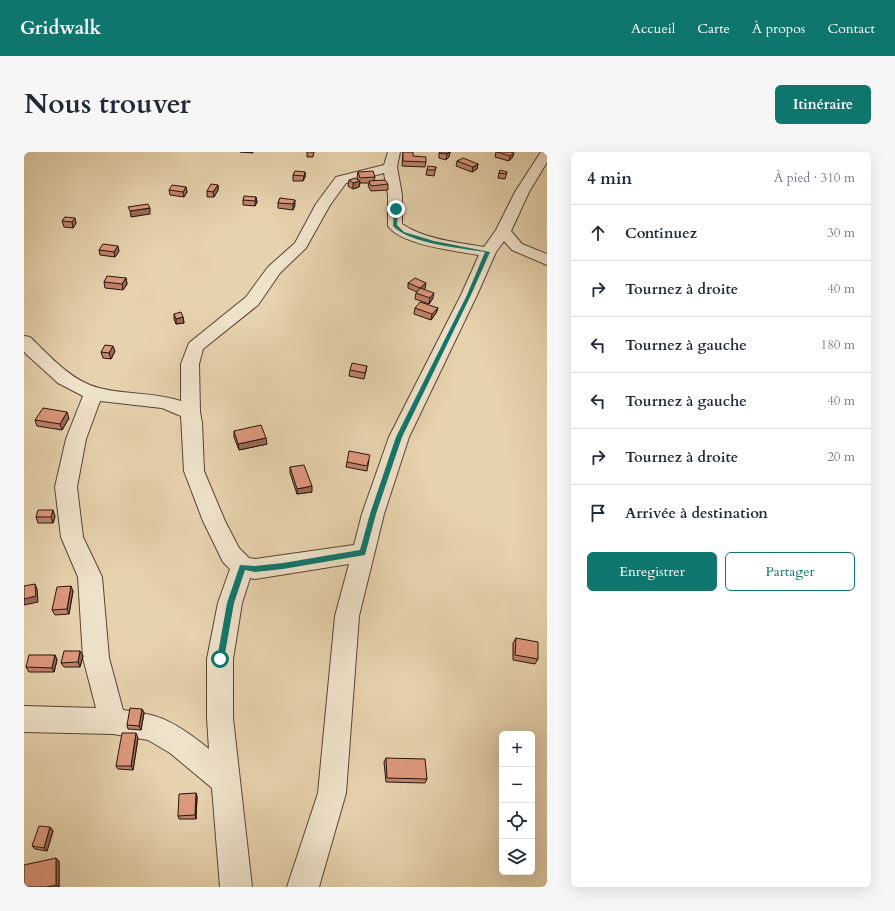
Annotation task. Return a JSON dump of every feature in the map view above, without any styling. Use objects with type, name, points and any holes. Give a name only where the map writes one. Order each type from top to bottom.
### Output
[{"type":"street","points":[[303,887],[332,793],[347,616],[373,514],[399,437],[469,295],[488,252],[503,231],[522,192],[547,152]]},
{"type":"street","points":[[363,553],[255,569],[242,567],[231,555],[214,521],[194,471],[192,423],[190,412],[190,364],[195,347],[252,301],[274,270],[301,245],[323,204],[341,180],[392,160],[396,209],[395,226],[403,232],[433,242],[488,252]]},
{"type":"street","points":[[503,231],[517,247],[547,260]]},
{"type":"street","points":[[24,341],[48,365],[70,381],[94,393],[153,401],[180,407],[190,412]]},
{"type":"street","points":[[94,393],[76,439],[66,487],[72,537],[90,577],[96,658],[113,721]]},
{"type":"street","points":[[236,887],[220,718],[220,659],[230,603],[242,567]]},
{"type":"street","points":[[24,719],[113,721],[152,728],[180,743],[227,782]]},
{"type":"building","points":[[403,152],[413,152],[413,156],[426,157],[426,162],[403,161]]},
{"type":"building","points":[[449,152],[447,154],[439,153]]},
{"type":"building","points":[[497,152],[511,152],[514,153],[510,156]]},
{"type":"building","points":[[463,158],[478,164],[473,167],[457,161]]},
{"type":"building","points":[[428,166],[436,167],[435,170],[427,170]]},
{"type":"building","points":[[500,170],[507,172],[506,174],[499,173]]},
{"type":"building","points":[[295,171],[305,172],[304,176],[293,175]]},
{"type":"building","points":[[373,171],[375,177],[360,178],[358,172]]},
{"type":"building","points":[[355,178],[360,181],[353,183],[349,180]]},
{"type":"building","points":[[385,180],[388,184],[371,186],[369,181]]},
{"type":"building","points":[[211,184],[218,185],[213,192],[207,191]]},
{"type":"building","points":[[172,185],[186,187],[183,192],[169,190]]},
{"type":"building","points":[[244,196],[256,197],[255,201],[243,200]]},
{"type":"building","points":[[280,198],[295,200],[293,204],[278,203]]},
{"type":"building","points":[[148,204],[150,208],[130,211],[128,207]]},
{"type":"building","points":[[65,217],[75,218],[72,222],[62,221]]},
{"type":"building","points":[[103,244],[118,246],[114,252],[99,250]]},
{"type":"building","points":[[107,276],[126,278],[122,284],[104,282]]},
{"type":"building","points":[[415,278],[426,283],[420,288],[408,283]]},
{"type":"building","points":[[420,288],[434,293],[430,298],[416,293]]},
{"type":"building","points":[[420,302],[438,308],[432,314],[415,308]]},
{"type":"building","points":[[181,312],[183,317],[176,319],[174,314]]},
{"type":"building","points":[[105,345],[113,346],[109,353],[101,352]]},
{"type":"building","points":[[352,363],[367,366],[365,373],[350,370]]},
{"type":"building","points":[[43,408],[67,412],[60,424],[35,420]]},
{"type":"building","points":[[261,425],[266,438],[238,444],[234,431]]},
{"type":"building","points":[[349,451],[370,455],[367,466],[347,462]]},
{"type":"building","points":[[304,465],[312,486],[297,489],[290,467]]},
{"type":"building","points":[[38,510],[53,510],[51,517],[36,517]]},
{"type":"building","points":[[35,584],[36,596],[24,599],[24,586]]},
{"type":"building","points":[[71,586],[67,609],[52,610],[57,587]]},
{"type":"building","points":[[516,638],[538,642],[538,659],[515,655]]},
{"type":"building","points":[[64,651],[80,651],[78,662],[61,663]]},
{"type":"building","points":[[29,655],[55,655],[52,668],[26,667]]},
{"type":"building","points":[[130,708],[142,709],[139,726],[127,725]]},
{"type":"building","points":[[122,733],[136,733],[131,766],[116,766]]},
{"type":"building","points":[[386,758],[425,759],[427,779],[387,778]]},
{"type":"building","points":[[196,793],[195,815],[178,816],[179,794]]},
{"type":"building","points":[[39,826],[50,827],[44,848],[32,846]]},
{"type":"building","points":[[56,858],[56,885],[46,887],[24,887],[24,865]]},
{"type":"route","points":[[220,659],[230,603],[242,567],[255,569],[283,566],[363,553],[373,514],[399,437],[469,295],[488,252],[433,242],[403,232],[395,226],[396,209]]}]
